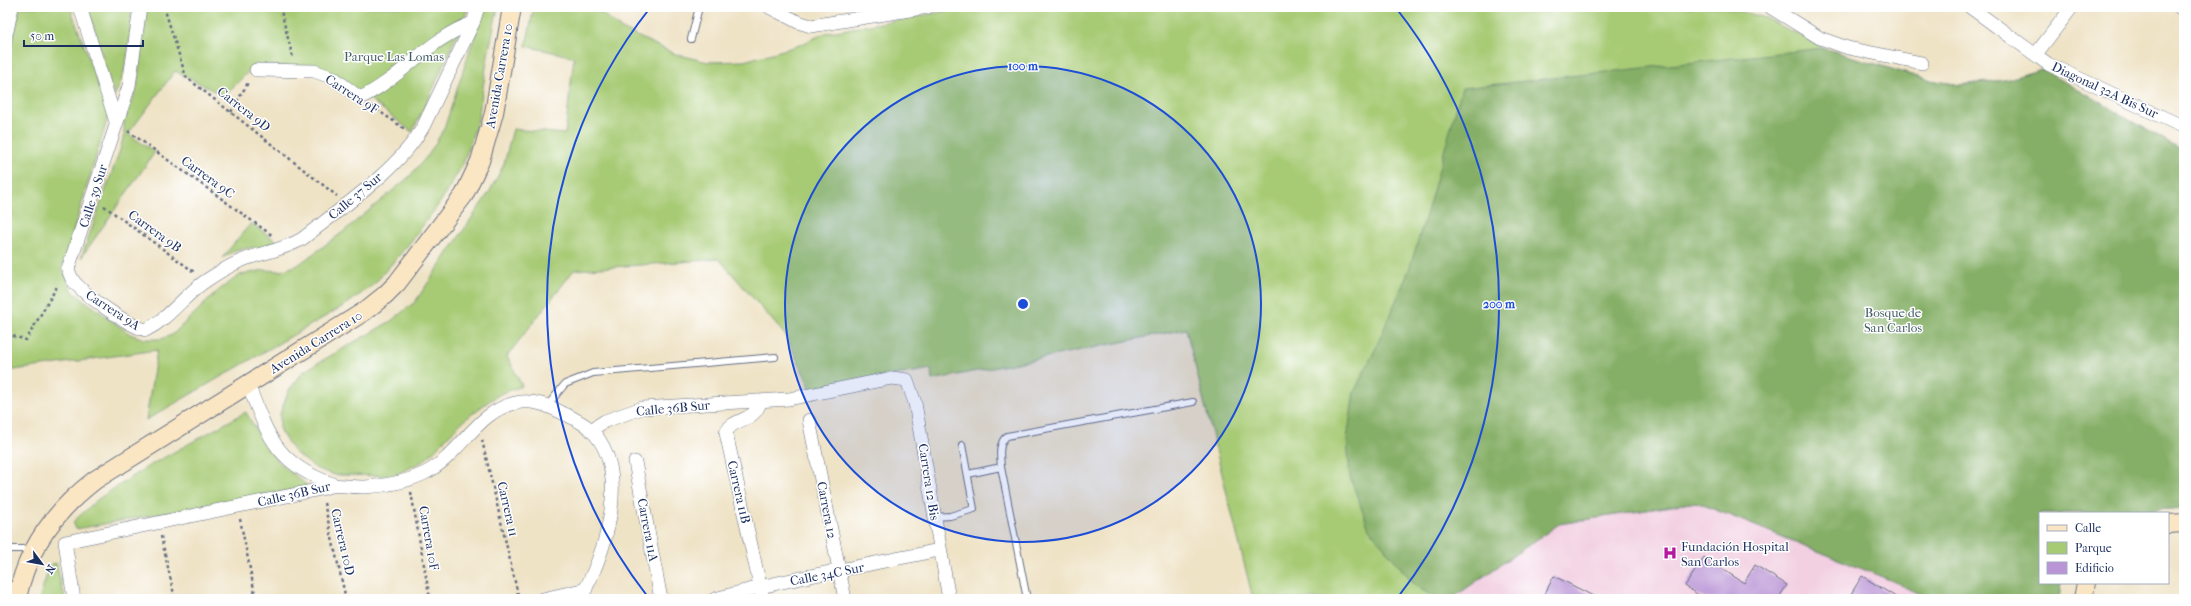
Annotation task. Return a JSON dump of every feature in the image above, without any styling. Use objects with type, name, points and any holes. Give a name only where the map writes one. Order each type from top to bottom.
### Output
[{"type":"main road","name":"Avenida Carrera 10","points":[[17,599],[35,548],[52,520],[81,491],[95,480],[364,311],[385,295],[412,264],[464,195],[473,179],[487,142],[512,7]]},
{"type":"main road","points":[[2169,524],[2184,523]]},
{"type":"main road","points":[[2083,599],[2086,584]]},
{"type":"street","points":[[7,31],[12,7]]},
{"type":"street","points":[[80,7],[116,122]]},
{"type":"street","name":"Calle 39 Sur","points":[[68,269],[93,198],[116,122],[129,86],[140,7]]},
{"type":"street","name":"Calle 37 Sur","points":[[165,317],[205,280],[237,262],[288,247],[302,239],[347,203],[400,157],[417,138],[473,23],[478,7]]},
{"type":"street","points":[[768,7],[798,22],[811,26],[928,7]]},
{"type":"street","points":[[1770,7],[1787,12],[1820,38],[1848,48],[1922,63]]},
{"type":"street","name":"Diagonal 32A Bis Sur","points":[[1970,7],[2048,64],[2184,127]]},
{"type":"street","points":[[2036,54],[2072,7]]},
{"type":"street","points":[[2179,7],[2184,10]]},
{"type":"street","points":[[360,98],[389,82],[415,58],[451,31],[473,23]]},
{"type":"street","name":"Carrera 9F","points":[[256,70],[314,71],[334,78],[360,98]]},
{"type":"street","name":"Carrera 9A","points":[[68,269],[76,285],[136,328],[146,330],[165,317]]},
{"type":"street","name":"Calle 36B Sur","points":[[74,599],[65,542],[327,486],[364,487],[408,480],[425,473],[441,463],[457,449],[479,424],[494,411],[509,405],[523,402],[536,402],[578,420],[591,430],[605,420],[642,408],[760,402],[806,397],[892,378]]},
{"type":"street","name":"Carrera 12 Bis","points":[[892,378],[906,380],[915,402],[939,550],[949,599]]},
{"type":"street","points":[[248,384],[274,443],[285,458],[327,486]]},
{"type":"street","name":"Carrera 11B","points":[[760,402],[758,409],[753,415],[727,428],[726,433],[763,599]]},
{"type":"street","name":"Carrera 12","points":[[809,420],[845,599]]},
{"type":"street","points":[[543,599],[583,594],[608,528],[612,499],[608,460],[591,430]]},
{"type":"street","name":"Carrera 11A","points":[[635,462],[662,599]]},
{"type":"street","name":"Calle 34C Sur","points":[[715,599],[761,586],[840,572],[939,550]]},
{"type":"lane","points":[[691,39],[699,7]]},
{"type":"lane","points":[[547,406],[565,384],[593,373],[775,357]]},
{"type":"lane","points":[[1027,599],[1001,467],[1000,446],[1002,440],[1007,436],[1193,402]]},
{"type":"lane","points":[[934,517],[950,516],[974,510],[962,445]]},
{"type":"lane","points":[[968,474],[1001,467]]},
{"type":"lane","points":[[7,549],[35,548]]},
{"type":"path","name":"Carrera 9D","points":[[164,7],[186,77],[347,203]]},
{"type":"path","points":[[280,7],[296,70]]},
{"type":"path","points":[[231,112],[256,70]]},
{"type":"path","name":"Carrera 9F","points":[[360,98],[417,138]]},
{"type":"path","name":"Carrera 9C","points":[[116,122],[288,247]]},
{"type":"path","name":"Carrera 9B","points":[[93,198],[205,280]]},
{"type":"path","points":[[7,334],[26,340],[68,269]]},
{"type":"path","name":"Carrera 11","points":[[479,424],[519,599]]},
{"type":"path","name":"Carrera 10F","points":[[408,480],[430,599]]},
{"type":"path","name":"Carrera 10D","points":[[327,486],[346,599]]},
{"type":"path","points":[[237,506],[256,599]]},
{"type":"path","points":[[158,522],[175,599]]},
{"type":"shaded area","name":"Fundación Hospital San Carlos","points":[[1696,502],[1895,582],[1929,599],[1451,599],[1559,524]]},
{"type":"green space","points":[[20,7],[70,7],[109,114],[62,268],[73,292],[130,334],[145,339],[161,339],[172,335],[219,290],[240,275],[264,270],[280,271],[298,265],[343,232],[409,177],[429,154],[444,129],[484,7],[498,7],[488,55],[478,119],[463,164],[441,201],[409,244],[374,284],[347,304],[146,420],[157,350],[7,371],[7,66]]},
{"type":"green space","points":[[88,7],[132,7],[126,64],[114,96]]},
{"type":"green space","name":"Parque Las Lomas","points":[[147,7],[469,7],[430,96],[412,132],[362,93],[303,67],[255,65],[224,96],[175,71],[128,134],[155,152],[81,258],[120,150],[124,135],[124,120],[136,91]]},
{"type":"green space","points":[[534,7],[594,7],[620,28],[675,54],[708,62],[744,61],[797,46],[825,33],[969,7],[1724,7],[1766,18],[1824,48],[1924,79],[1960,85],[2005,80],[2042,69],[2184,151],[2184,508],[2121,512],[2039,512],[2039,584],[2061,584],[2059,599],[1929,599],[1895,582],[1696,502],[1559,524],[1451,599],[1253,599],[1186,329],[932,380],[931,369],[811,389],[786,336],[719,259],[574,270],[507,356],[522,386],[500,394],[485,404],[462,422],[424,461],[393,476],[335,475],[317,469],[294,452],[280,431],[280,414],[289,390],[304,371],[391,321],[415,302],[490,191],[504,164],[513,129],[565,134],[574,57],[526,46]]},
{"type":"green space","name":"Bosque de San Carlos","points":[[1824,48],[1924,79],[1960,85],[2005,80],[2042,69],[2184,151],[2184,508],[2121,512],[2039,512],[2039,584],[2061,584],[2059,599],[1929,599],[1895,582],[1696,502],[1559,524],[1451,599],[1436,599],[1415,585],[1369,529],[1350,477],[1347,439],[1354,392],[1374,352],[1409,270],[1462,88]]},
{"type":"green space","points":[[251,223],[279,243],[273,246],[238,249],[222,258]]},
{"type":"green space","points":[[246,412],[262,441],[280,463],[309,487],[76,529],[73,522],[98,499],[147,467]]},
{"type":"green space","points":[[56,563],[65,599],[39,599],[50,565]]},
{"type":"building","points":[[1704,557],[1744,583],[1755,565],[1787,585],[1778,599],[1705,599],[1685,586]]},
{"type":"building","points":[[1554,576],[1599,599],[1542,599]]},
{"type":"building","points":[[1862,576],[1899,599],[1848,599]]},
{"type":"place","name":"Fundación Hospital San Carlos","points":[[1670,553]]}]
